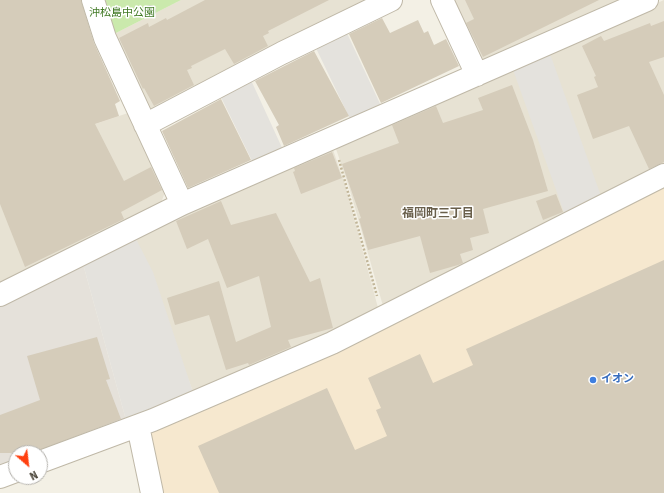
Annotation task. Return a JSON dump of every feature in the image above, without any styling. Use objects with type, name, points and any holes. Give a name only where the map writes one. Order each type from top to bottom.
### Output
[{"type":"street","points":[[92,0],[105,38],[182,204]]},
{"type":"street","points":[[145,125],[282,53],[391,0]]},
{"type":"street","points":[[442,0],[477,75]]},
{"type":"street","points":[[0,295],[182,204],[648,0]]},
{"type":"street","points":[[48,459],[138,426],[332,343],[664,175]]},
{"type":"street","points":[[138,426],[152,493]]},
{"type":"path","points":[[332,139],[383,317]]},
{"type":"shaded area","points":[[181,0],[371,0],[158,111],[148,107],[114,34]]},
{"type":"shaded area","points":[[452,0],[623,0],[487,60],[480,58]]},
{"type":"shaded area","points":[[664,0],[664,164],[383,306],[349,187],[335,146]]},
{"type":"shaded area","points":[[345,29],[382,108],[351,121],[314,44]]},
{"type":"shaded area","points":[[549,51],[601,196],[565,215],[512,67]]},
{"type":"shaded area","points":[[250,78],[284,152],[254,165],[220,95]]},
{"type":"shaded area","points":[[128,113],[165,192],[161,203],[0,287],[0,156]]},
{"type":"shaded area","points":[[332,147],[346,188],[378,308],[307,344],[193,392],[135,237]]},
{"type":"shaded area","points":[[664,183],[664,493],[163,493],[149,429]]},
{"type":"shaded area","points":[[135,237],[153,272],[193,392],[126,420],[83,264]]},
{"type":"shaded area","points":[[83,264],[126,420],[48,450],[48,445],[8,445],[8,465],[0,468],[0,305]]},
{"type":"green space","name":"沖松島中公園","points":[[102,0],[181,0],[114,34]]},
{"type":"building","points":[[0,0],[81,0],[94,43],[120,101],[115,104],[119,116],[95,124],[124,181],[151,167],[162,190],[121,212],[124,219],[25,267],[0,204]]},
{"type":"building","points":[[205,0],[329,0],[268,31],[269,33],[263,36],[268,46],[234,64],[225,49],[191,66],[192,68],[187,70],[194,85],[154,106],[144,88],[143,89],[119,38],[148,23],[149,27],[166,18],[167,20]]},
{"type":"building","points":[[465,0],[599,0],[483,57],[466,23],[474,19]]},
{"type":"building","points":[[382,18],[390,33],[418,20],[424,33],[428,31],[434,45],[446,39],[459,66],[381,103],[349,34]]},
{"type":"building","points":[[664,21],[664,57],[649,62],[664,95],[664,162],[649,169],[629,126],[593,139],[577,95],[598,87],[594,77],[596,76],[582,46],[601,36],[604,41],[650,23],[651,26]]},
{"type":"building","points":[[314,51],[349,116],[284,146],[276,127],[279,125],[255,81]]},
{"type":"building","points":[[512,85],[533,140],[548,191],[483,209],[489,233],[470,238],[473,250],[460,254],[463,263],[458,265],[430,273],[420,236],[368,250],[359,219],[361,218],[342,164],[399,143],[392,125],[436,106],[443,123],[483,110],[478,98]]},
{"type":"building","points":[[221,99],[251,160],[188,188],[162,131]]},
{"type":"building","points":[[332,152],[342,178],[301,194],[293,172],[295,171],[294,168]]},
{"type":"building","points":[[556,194],[563,212],[543,220],[536,201]]},
{"type":"building","points":[[221,201],[231,225],[276,213],[310,282],[320,278],[333,328],[288,340],[291,347],[249,365],[248,363],[226,370],[209,315],[175,325],[167,298],[219,281],[236,342],[271,327],[259,276],[227,288],[208,239],[187,249],[176,221]]},
{"type":"building","points":[[664,260],[664,493],[219,493],[198,446],[327,388],[355,450],[387,436],[376,410],[381,408],[368,378],[420,354],[433,383],[473,365],[466,349]]},
{"type":"building","points":[[97,337],[110,379],[106,380],[121,419],[48,447],[48,445],[8,445],[8,453],[0,453],[0,415],[40,400],[27,356]]},
{"type":"place","name":"イオン","points":[[593,380]]},
{"type":"district","name":"福岡町三丁目","points":[[438,214]]}]
